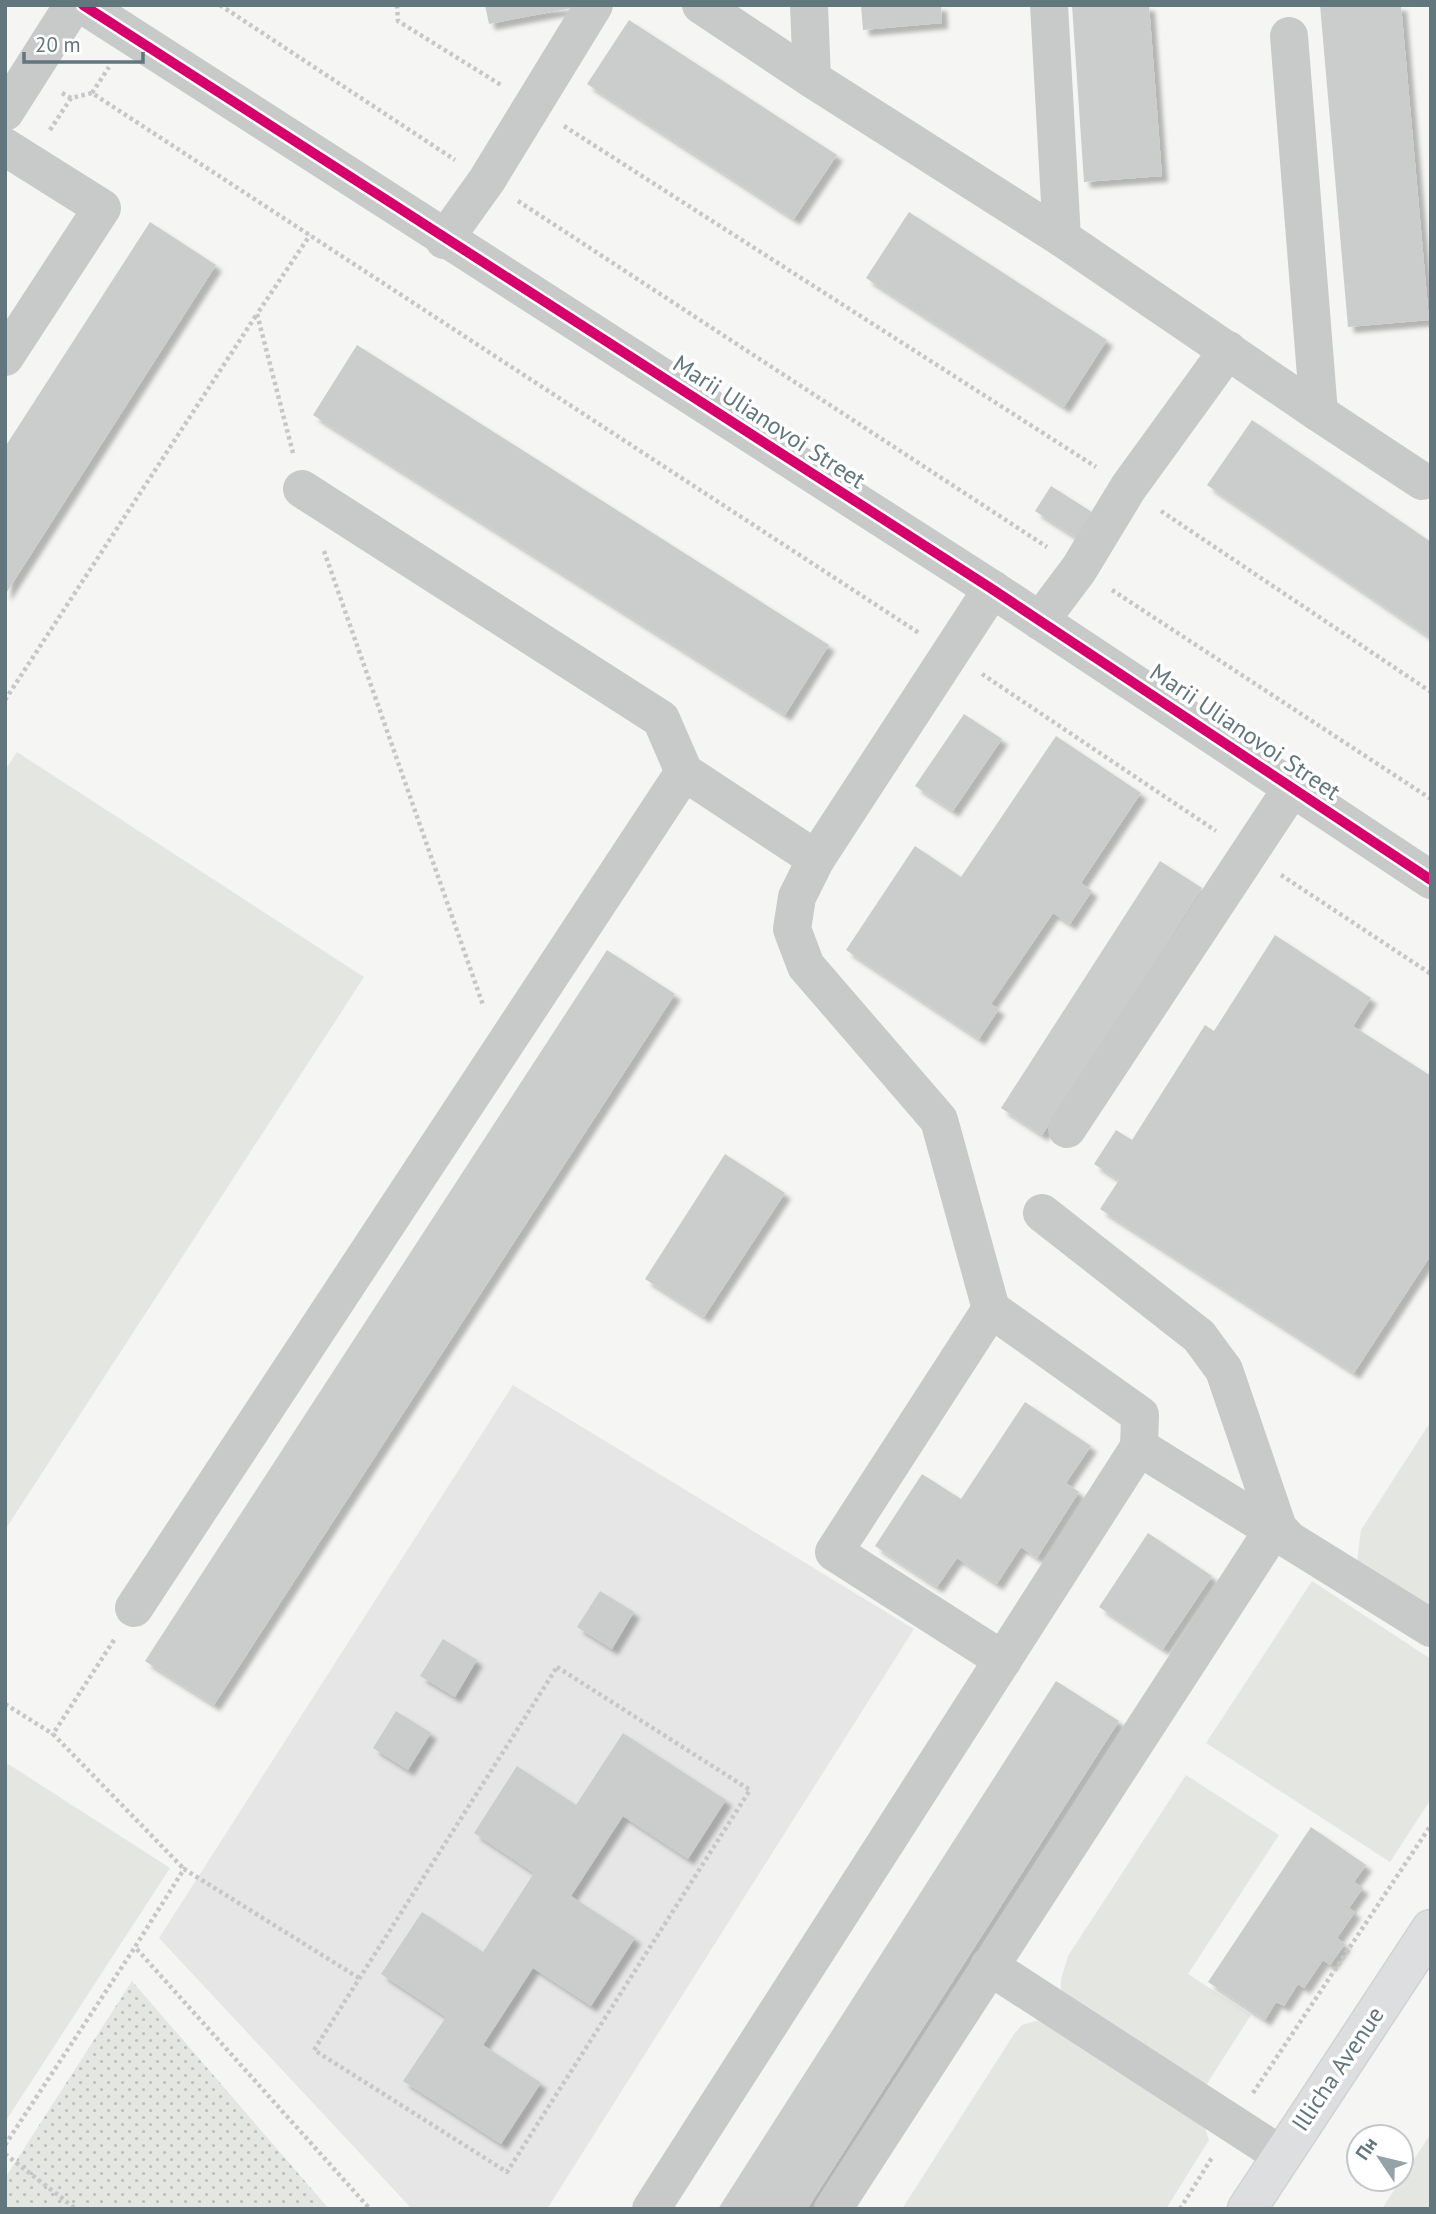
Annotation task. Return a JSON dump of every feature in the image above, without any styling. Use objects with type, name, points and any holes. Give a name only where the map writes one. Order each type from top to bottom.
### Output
[{"type":"main road","name":"Illicha Avenue","points":[[1247,2209],[1431,1929]]},
{"type":"street","points":[[5,112],[74,5]]},
{"type":"street","name":"Marii Ulianovoi Street","points":[[83,5],[444,240],[992,589],[1431,880]]},
{"type":"street","points":[[444,240],[487,180],[531,104],[594,5]]},
{"type":"street","points":[[701,5],[1062,238],[1320,414],[1428,478]]},
{"type":"street","points":[[809,5],[812,79]]},
{"type":"street","points":[[1049,5],[1062,238]]},
{"type":"street","points":[[1289,36],[1320,414]]},
{"type":"street","points":[[5,147],[102,208],[5,357]]},
{"type":"street","points":[[1040,621],[1079,569],[1128,488],[1228,350]]},
{"type":"street","points":[[302,489],[662,719],[684,772],[816,859]]},
{"type":"street","points":[[651,2209],[1139,1447],[1140,1415],[991,1309],[939,1120],[806,965],[792,929],[797,897],[816,859],[992,589]]},
{"type":"street","points":[[134,1608],[684,772]]},
{"type":"street","points":[[1067,1129],[1292,788]]},
{"type":"street","points":[[1042,1213],[1199,1336],[1224,1370],[1280,1534]]},
{"type":"street","points":[[991,1309],[834,1552],[1003,1660]]},
{"type":"street","points":[[1139,1447],[1431,1628]]},
{"type":"street","points":[[833,2209],[989,1966],[1280,1534]]},
{"type":"street","points":[[989,1966],[1281,2155]]},
{"type":"path","points":[[219,5],[1431,799]]},
{"type":"path","points":[[397,5],[398,21],[1128,488],[1431,692]]},
{"type":"path","points":[[31,72],[71,98],[92,93],[951,653],[1431,974]]},
{"type":"path","points":[[5,700],[310,235]]},
{"type":"path","points":[[257,314],[302,489],[499,1052]]},
{"type":"path","points":[[53,1734],[134,1608]]},
{"type":"path","points":[[557,1668],[750,1790],[507,2172],[314,2049],[359,1978],[557,1668]]},
{"type":"path","points":[[5,1704],[53,1734],[184,1869],[359,1978]]},
{"type":"path","points":[[1180,2209],[1232,2124],[1431,1825]]},
{"type":"path","points":[[5,2145],[184,1869]]},
{"type":"path","points":[[135,1947],[370,2209]]},
{"type":"path","points":[[5,2154],[76,2209]]},
{"type":"shaded area","points":[[17,752],[364,977],[5,1530],[5,770]]},
{"type":"shaded area","points":[[513,1385],[914,1629],[547,2209],[412,2209],[159,1938]]},
{"type":"shaded area","points":[[1431,1421],[1431,1608],[1357,1562],[1361,1530]]},
{"type":"shaded area","points":[[1312,1581],[1431,1659],[1431,1799],[1390,1862],[1206,1743]]},
{"type":"shaded area","points":[[5,1762],[170,1868],[5,2122]]},
{"type":"shaded area","points":[[1186,1775],[1279,1835],[1188,1974],[1251,2015],[1203,2090],[1065,1998],[1061,1989],[1068,1956]]},
{"type":"shaded area","points":[[132,1981],[329,2209],[5,2209],[5,2178]]},
{"type":"shaded area","points":[[1043,2019],[1203,2122],[1209,2140],[1166,2209],[902,2209],[1014,2034],[1022,2025]]},
{"type":"shaded area","points":[[1431,2133],[1431,2209],[1382,2209],[1392,2193],[1415,2193],[1415,2158]]},
{"type":"building","points":[[485,5],[571,5],[572,8],[489,24]]},
{"type":"building","points":[[861,5],[941,5],[942,23],[863,30]]},
{"type":"building","points":[[1072,5],[1149,5],[1162,176],[1084,182]]},
{"type":"building","points":[[1320,5],[1401,5],[1429,320],[1348,327]]},
{"type":"building","points":[[629,20],[837,155],[794,219],[587,84]]},
{"type":"building","points":[[909,212],[1107,340],[1064,407],[866,278]]},
{"type":"building","points":[[150,222],[216,265],[5,595],[5,447]]},
{"type":"building","points":[[357,345],[829,645],[785,715],[313,415]]},
{"type":"building","points":[[1252,420],[1431,542],[1431,638],[1207,485]]},
{"type":"building","points":[[1051,486],[1095,514],[1079,539],[1035,511]]},
{"type":"building","points":[[964,714],[1002,739],[953,811],[915,786]]},
{"type":"building","points":[[1056,736],[1141,793],[1081,883],[1092,891],[1070,924],[1053,913],[991,1004],[999,1009],[979,1039],[846,950],[915,846],[961,877]]},
{"type":"building","points":[[1160,861],[1202,888],[1042,1135],[1001,1108]]},
{"type":"building","points":[[1275,935],[1371,998],[1353,1026],[1431,1076],[1431,1255],[1354,1373],[1100,1209],[1119,1180],[1094,1164],[1116,1130],[1132,1140],[1205,1025],[1214,1031]]},
{"type":"building","points":[[607,950],[675,994],[214,1705],[145,1661]]},
{"type":"building","points":[[725,1154],[785,1193],[704,1317],[645,1279]]},
{"type":"building","points":[[1025,1402],[1091,1446],[1066,1483],[1079,1492],[1037,1558],[1021,1547],[997,1584],[957,1558],[937,1587],[875,1546],[922,1474],[961,1499]]},
{"type":"building","points":[[1148,1533],[1212,1576],[1163,1649],[1099,1607]]},
{"type":"building","points":[[600,1591],[634,1612],[612,1649],[577,1627]]},
{"type":"building","points":[[443,1639],[477,1660],[455,1697],[420,1676]]},
{"type":"building","points":[[1056,1681],[1119,1721],[807,2209],[718,2209]]},
{"type":"building","points":[[396,1711],[431,1733],[408,1770],[373,1748]]},
{"type":"building","points":[[623,1733],[726,1800],[688,1859],[623,1816],[571,1896],[635,1938],[591,2006],[533,1968],[483,2045],[541,2083],[501,2144],[403,2081],[446,2017],[381,1974],[422,1912],[483,1952],[534,1873],[474,1833],[517,1766],[576,1805]]},
{"type":"building","points":[[1311,1827],[1366,1865],[1354,1882],[1363,1888],[1349,1908],[1355,1912],[1337,1938],[1345,1944],[1330,1965],[1323,1960],[1304,1988],[1298,1984],[1284,2006],[1276,2002],[1265,2020],[1208,1982]]},
{"type":"cycle path","points":[[83,5],[992,589],[1431,880]]}]
